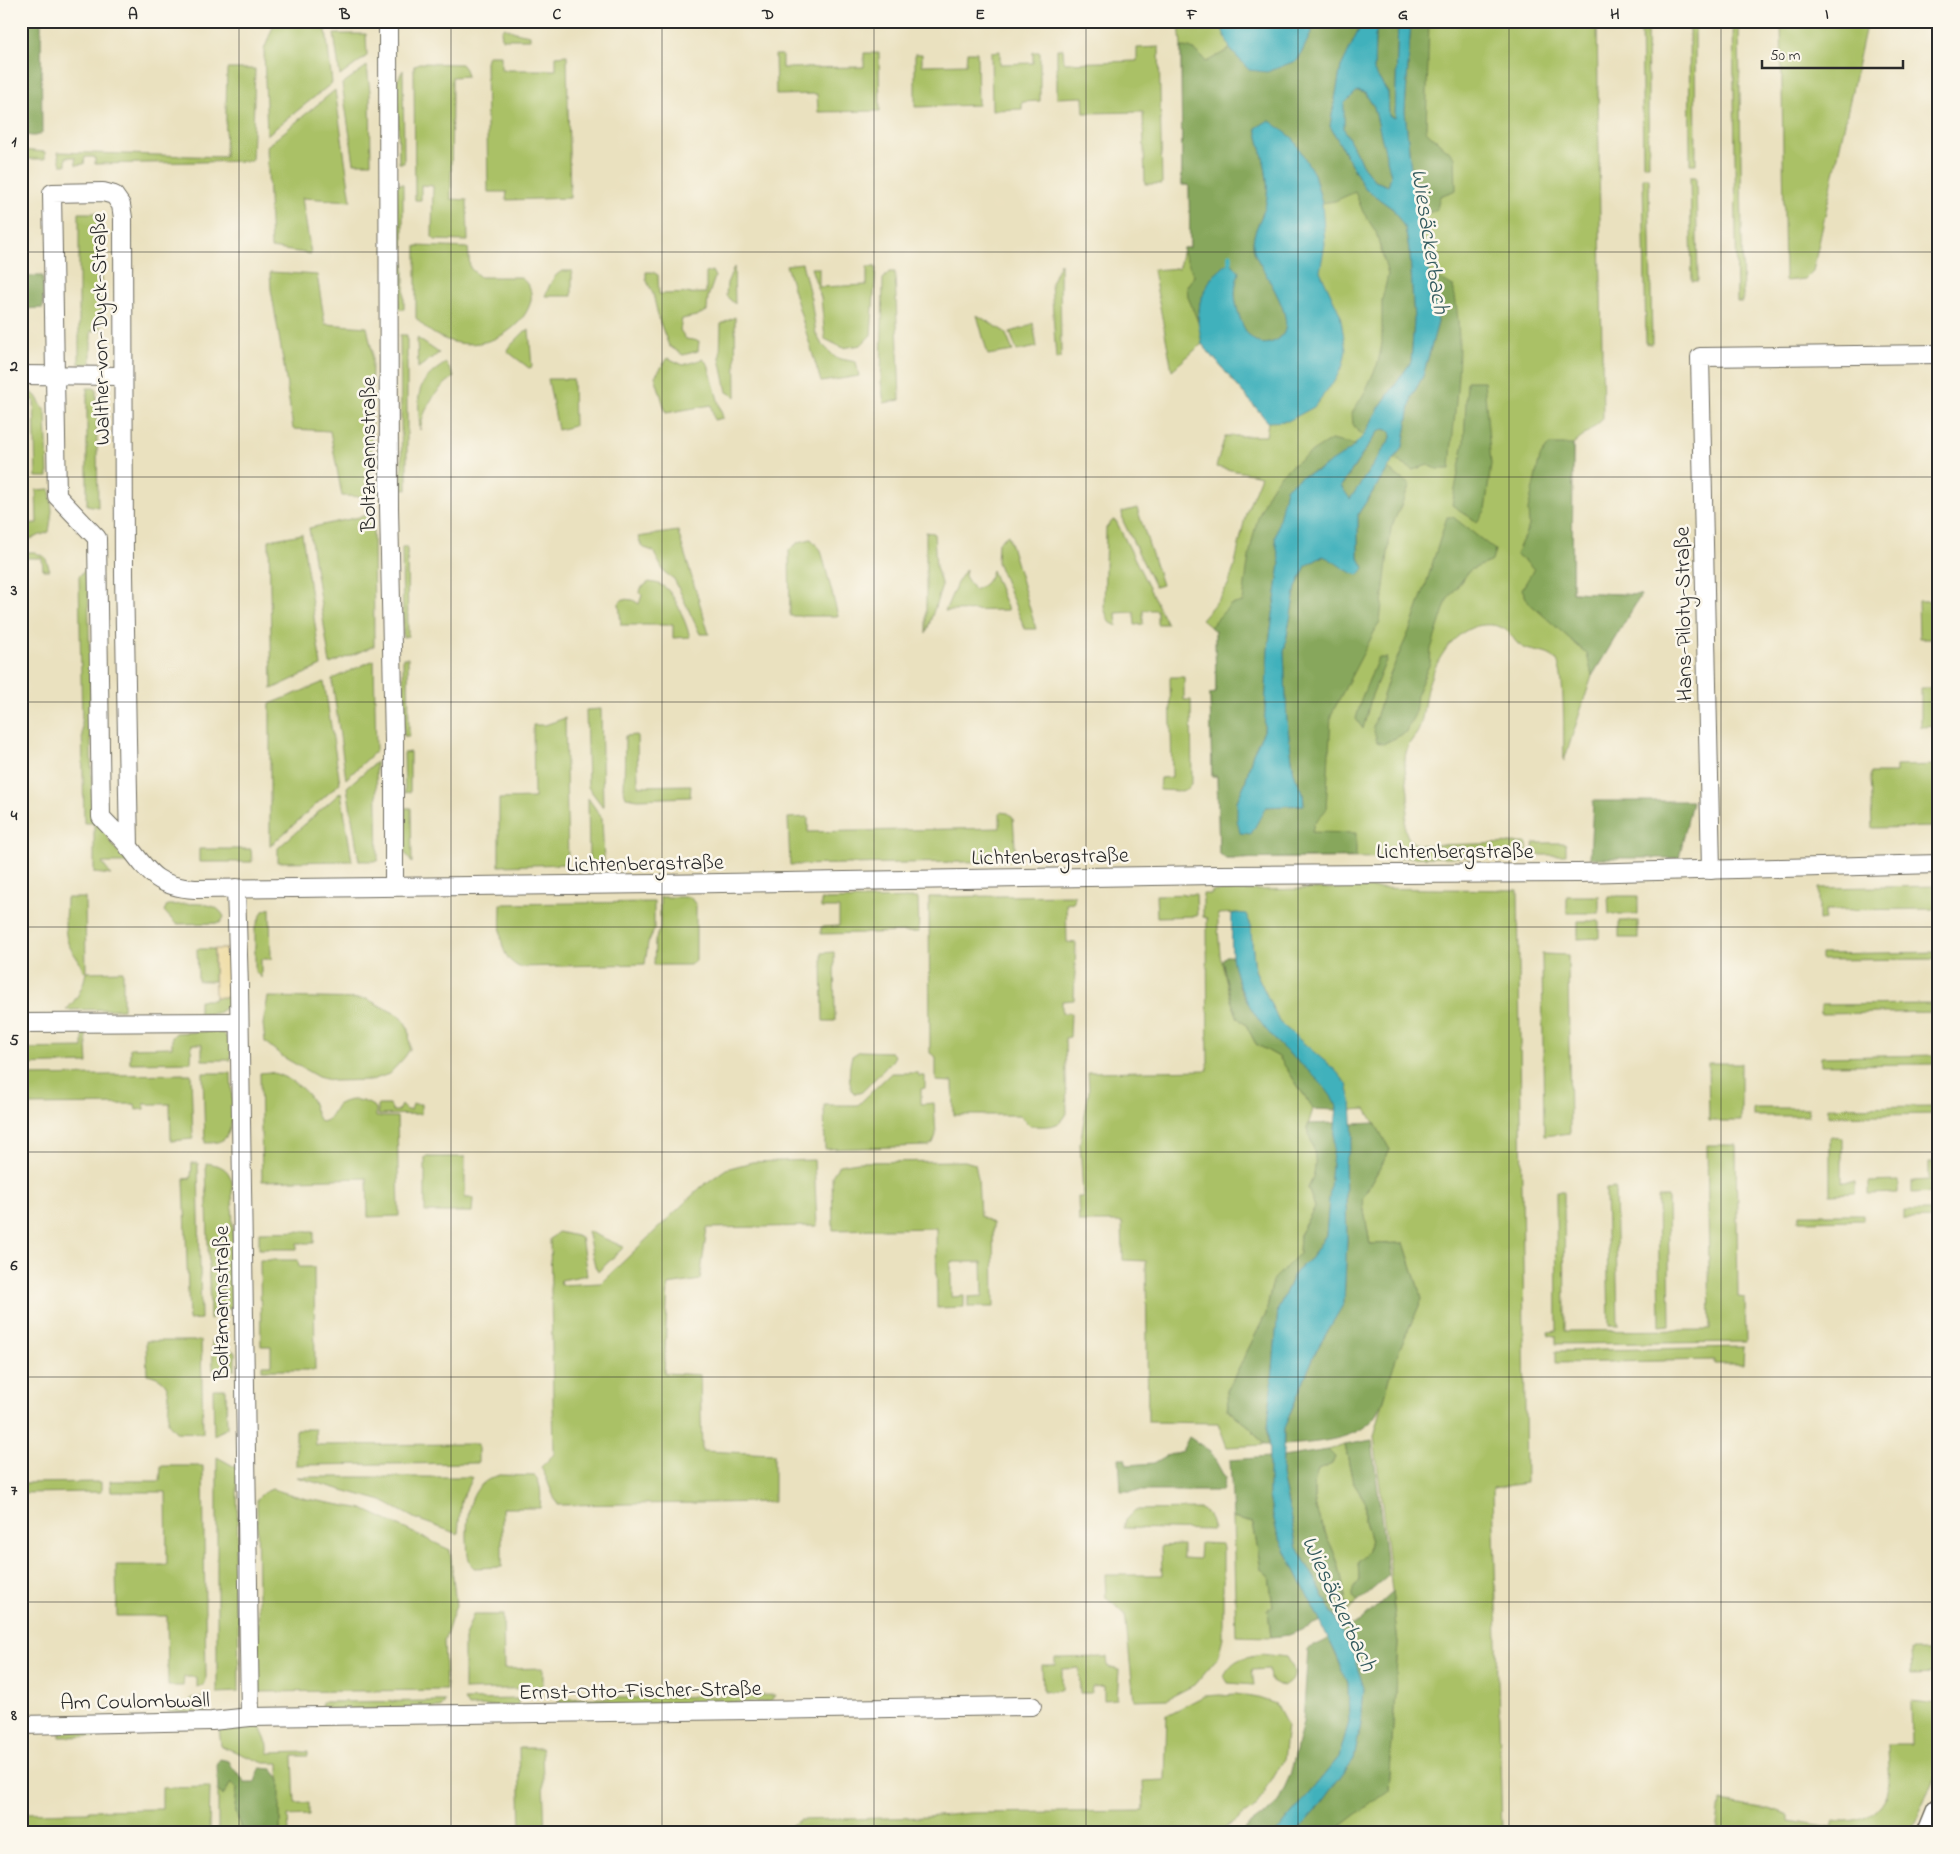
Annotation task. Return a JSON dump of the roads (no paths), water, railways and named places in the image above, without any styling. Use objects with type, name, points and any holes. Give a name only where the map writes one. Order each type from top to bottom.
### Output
[{"type":"main road","points":[[1930,1833],[1939,1812]]},
{"type":"street","name":"Boltzmannstraße","points":[[388,21],[389,508],[394,742],[394,886]]},
{"type":"street","name":"Walther-von-Dyck-Straße","points":[[129,848],[124,585],[121,205],[114,195],[103,192],[52,193],[57,496],[96,538],[101,817],[145,868],[163,883]]},
{"type":"street","name":"Hans-Piloty-Straße","points":[[1711,870],[1700,357],[1939,354]]},
{"type":"street","points":[[21,375],[123,376]]},
{"type":"street","name":"Lichtenbergstraße","points":[[163,883],[180,888],[236,888],[1711,870],[1939,864]]},
{"type":"street","name":"Boltzmannstraße","points":[[236,888],[250,1718]]},
{"type":"street","points":[[21,1023],[239,1022]]},
{"type":"street","name":"Ernst-Otto-Fischer-Straße","points":[[250,1718],[1032,1706]]},
{"type":"street","name":"Am Coulombwall","points":[[21,1725],[212,1721],[250,1718]]},
{"type":"water","points":[[1219,21],[1317,21],[1298,60],[1267,72],[1249,70],[1230,49]]},
{"type":"water","points":[[1363,21],[1380,21],[1375,36],[1374,71],[1388,93],[1389,116],[1395,118],[1398,21],[1411,21],[1405,111],[1413,190],[1438,322],[1423,376],[1412,396],[1403,446],[1358,514],[1358,556],[1364,568],[1359,575],[1354,574],[1323,556],[1306,566],[1296,587],[1284,652],[1287,722],[1294,774],[1303,792],[1304,805],[1266,807],[1251,834],[1240,833],[1237,820],[1237,801],[1245,783],[1253,753],[1264,731],[1268,650],[1280,564],[1275,538],[1286,488],[1302,476],[1317,471],[1350,450],[1364,435],[1379,408],[1411,362],[1414,321],[1410,254],[1405,228],[1393,209],[1365,189],[1330,126],[1341,67]],"holes":[[[1357,91],[1365,93],[1374,107],[1391,176],[1388,186],[1375,181],[1363,166],[1344,129],[1344,104]],[[1384,429],[1391,431],[1391,438],[1350,499],[1341,486],[1377,433]]]},
{"type":"water","points":[[1269,120],[1293,138],[1314,174],[1322,203],[1325,244],[1320,271],[1340,314],[1346,350],[1343,365],[1335,380],[1314,407],[1288,421],[1268,422],[1202,344],[1198,322],[1200,302],[1211,278],[1230,261],[1239,272],[1235,294],[1238,311],[1245,330],[1258,342],[1266,344],[1275,341],[1283,334],[1286,324],[1284,313],[1253,247],[1254,235],[1264,210],[1267,194],[1265,165],[1256,128]]},
{"type":"water","points":[[1232,914],[1246,914],[1250,923],[1255,970],[1279,1022],[1335,1070],[1347,1084],[1351,1101],[1353,1139],[1345,1163],[1347,1239],[1344,1303],[1316,1351],[1284,1428],[1282,1475],[1297,1548],[1314,1577],[1353,1655],[1364,1688],[1361,1724],[1354,1759],[1315,1812],[1296,1833],[1276,1833],[1339,1757],[1349,1722],[1348,1683],[1336,1654],[1277,1533],[1269,1497],[1268,1428],[1278,1309],[1295,1272],[1311,1258],[1326,1235],[1337,1106],[1321,1083],[1267,1031],[1244,995],[1234,969],[1232,956]]},
{"type":"waterway","points":[[1230,255],[1230,261]]},
{"type":"water label","name":"Wiesäckerbach","points":[[1431,241]]},
{"type":"water label","name":"Wiesäckerbach","points":[[1340,1603]]}]
